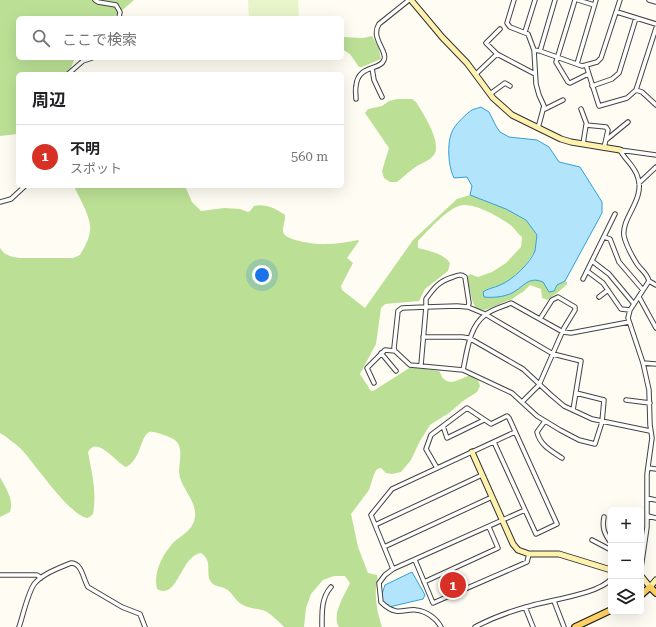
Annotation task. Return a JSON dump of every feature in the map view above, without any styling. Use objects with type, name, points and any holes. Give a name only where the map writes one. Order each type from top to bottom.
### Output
[{"type":"main road","points":[[644,592],[650,587],[656,593]]},
{"type":"main road","points":[[574,627],[608,611]]},
{"type":"street","points":[[95,0],[116,5],[120,12],[119,16]]},
{"type":"street","points":[[356,99],[357,81],[362,72],[384,62],[385,57],[378,39],[376,28],[410,0],[467,63],[490,94],[512,115],[561,139],[604,148],[656,155]]},
{"type":"street","points":[[514,0],[507,23],[510,27],[525,32],[529,36],[534,50],[534,74],[538,95],[544,106],[538,128]]},
{"type":"street","points":[[525,32],[535,0]]},
{"type":"street","points":[[540,50],[555,0]]},
{"type":"street","points":[[588,74],[570,83],[556,62],[577,0],[594,5]]},
{"type":"street","points":[[577,64],[596,0]]},
{"type":"street","points":[[534,50],[540,50],[577,64],[586,65],[596,62],[601,58],[620,0]]},
{"type":"street","points":[[649,0],[656,2]]},
{"type":"street","points":[[617,12],[656,24]]},
{"type":"street","points":[[592,86],[612,79],[619,73],[636,18]]},
{"type":"street","points":[[586,65],[599,106],[627,98],[636,90],[656,28]]},
{"type":"street","points":[[500,29],[486,44],[497,54],[534,74]]},
{"type":"street","points":[[476,74],[497,54]]},
{"type":"street","points":[[70,72],[86,60]]},
{"type":"street","points":[[372,68],[374,80],[382,97]]},
{"type":"street","points":[[490,94],[505,83],[510,86]]},
{"type":"street","points":[[636,90],[642,92],[655,104]]},
{"type":"street","points":[[655,104],[656,98]]},
{"type":"street","points":[[543,109],[564,100]]},
{"type":"street","points":[[581,109],[587,125],[583,144]]},
{"type":"street","points":[[606,140],[628,122]]},
{"type":"street","points":[[587,125],[606,127],[608,130],[604,148]]},
{"type":"street","points":[[620,150],[622,155],[635,170],[639,183],[639,194],[625,226],[624,234],[636,262],[648,275],[649,281],[630,310],[628,318],[643,363],[649,390],[650,403],[650,431],[652,438],[648,468],[648,516],[644,546]]},
{"type":"street","points":[[639,183],[656,167]]},
{"type":"street","points":[[0,202],[11,198],[24,188]]},
{"type":"street","points":[[583,279],[615,214]]},
{"type":"street","points":[[604,237],[610,239],[619,262],[643,290]]},
{"type":"street","points":[[592,261],[609,274],[634,304]]},
{"type":"street","points":[[587,271],[603,283],[622,309],[630,310]]},
{"type":"street","points":[[421,365],[426,299],[439,282],[460,274],[465,276],[469,303],[468,307]]},
{"type":"street","points":[[649,281],[656,285]]},
{"type":"street","points":[[599,297],[608,290]]},
{"type":"street","points":[[522,402],[539,385],[563,332],[575,310],[575,307],[558,297],[554,298],[540,319]]},
{"type":"street","points":[[639,297],[656,328]]},
{"type":"street","points":[[463,370],[469,338],[485,314],[513,303],[563,332],[574,333],[629,322]]},
{"type":"street","points":[[573,410],[581,361],[553,354],[485,314],[468,307],[402,308],[398,311],[394,348],[395,351],[408,364],[463,370],[508,391],[545,421],[579,440],[595,444],[602,422],[604,400],[576,393]]},
{"type":"street","points":[[423,337],[469,338],[523,369],[558,402],[573,410],[602,422],[650,431]]},
{"type":"street","points":[[374,383],[367,368],[385,350],[395,351]]},
{"type":"street","points":[[381,353],[396,371]]},
{"type":"street","points":[[643,363],[656,364]]},
{"type":"street","points":[[626,400],[650,403]]},
{"type":"street","points":[[438,468],[426,449],[431,435],[467,408],[491,424],[507,416],[557,524],[536,534],[494,442]]},
{"type":"street","points":[[443,426],[448,438],[484,420]]},
{"type":"street","points":[[545,421],[537,432],[539,439],[548,448],[562,458]]},
{"type":"street","points":[[393,569],[371,515],[392,489],[515,432]]},
{"type":"street","points":[[472,452],[502,521],[513,544],[518,550],[529,554],[559,554],[608,569]]},
{"type":"street","points":[[648,468],[656,469]]},
{"type":"street","points":[[375,525],[482,475]]},
{"type":"street","points":[[384,547],[492,497]]},
{"type":"street","points":[[647,498],[656,500]]},
{"type":"street","points":[[441,627],[439,623],[429,614],[416,610],[396,611],[387,608],[381,602],[379,583],[385,575],[393,569],[525,510]]},
{"type":"street","points":[[648,516],[656,518]]},
{"type":"street","points":[[604,517],[602,528],[608,539]]},
{"type":"street","points":[[424,582],[498,548],[489,527]]},
{"type":"street","points":[[592,540],[608,548]]},
{"type":"street","points":[[415,560],[433,603],[527,562],[529,554]]},
{"type":"street","points":[[19,627],[35,584],[41,578],[71,563],[78,565],[88,587],[122,607],[140,614],[145,627]]},
{"type":"street","points":[[0,574],[37,575],[41,578]]},
{"type":"street","points":[[643,579],[650,587],[656,580]]},
{"type":"street","points":[[475,627],[525,607],[572,596],[604,585],[608,582]]},
{"type":"street","points":[[322,627],[323,604],[326,594],[331,587]]},
{"type":"street","points":[[554,601],[564,627]]},
{"type":"street","points":[[525,607],[533,627]]},
{"type":"green space","points":[[0,0],[134,0],[115,16],[16,16],[16,60],[74,60],[69,72],[16,72],[16,134],[0,136]]},
{"type":"green space","points":[[248,0],[298,0],[299,16],[249,16]]},
{"type":"green space","points":[[372,36],[378,46],[381,59],[359,67],[350,54],[344,50],[344,37],[363,38]]},
{"type":"green space","points":[[397,99],[412,99],[416,102],[431,129],[436,144],[436,151],[430,159],[414,168],[397,182],[390,182],[384,178],[382,171],[389,148],[365,113],[368,109],[382,106],[389,101]]},
{"type":"green space","points":[[75,188],[186,188],[192,202],[201,211],[224,208],[240,209],[248,212],[254,206],[267,206],[285,215],[283,232],[292,239],[322,244],[359,241],[347,258],[353,263],[341,286],[342,290],[365,308],[413,240],[457,199],[470,195],[506,209],[526,220],[537,235],[535,251],[524,267],[511,279],[501,285],[487,289],[513,292],[528,281],[536,279],[557,285],[565,281],[567,282],[565,286],[548,300],[542,298],[541,289],[530,285],[512,299],[485,310],[476,309],[472,300],[467,277],[470,274],[478,277],[492,272],[506,263],[521,247],[522,237],[511,225],[493,214],[474,206],[463,205],[457,206],[445,214],[418,241],[418,248],[436,253],[444,257],[450,263],[448,271],[425,289],[419,301],[385,304],[381,308],[376,344],[360,374],[371,391],[411,367],[439,371],[443,378],[452,382],[467,376],[473,376],[478,380],[480,386],[477,392],[430,425],[411,460],[401,472],[392,474],[386,473],[381,468],[377,469],[369,490],[351,514],[358,547],[368,573],[377,575],[376,603],[382,627],[339,627],[337,622],[338,611],[350,583],[345,576],[334,576],[323,580],[311,594],[306,608],[304,627],[284,627],[267,612],[241,604],[228,590],[213,584],[209,576],[207,560],[201,553],[195,555],[190,560],[174,585],[164,591],[157,589],[157,571],[162,559],[172,544],[192,526],[195,517],[193,505],[180,478],[180,451],[178,443],[175,440],[158,433],[149,432],[146,435],[135,459],[126,467],[101,448],[96,446],[92,448],[88,452],[94,483],[94,506],[93,514],[88,518],[80,515],[72,509],[52,488],[20,448],[0,433],[0,247],[3,252],[8,255],[20,258],[73,258],[80,255],[89,238],[90,226],[87,214]]},
{"type":"green space","points":[[0,477],[9,494],[11,507],[10,512],[0,517]]},
{"type":"water","points":[[481,107],[489,112],[500,132],[509,137],[537,140],[549,147],[559,162],[580,167],[602,202],[602,213],[565,281],[557,285],[554,291],[549,292],[543,282],[534,280],[512,293],[498,297],[484,297],[483,292],[505,283],[525,266],[535,251],[537,235],[526,220],[506,209],[470,195],[472,186],[467,177],[454,178],[449,160],[451,133],[457,124],[468,113]]},
{"type":"water","points":[[412,572],[425,595],[423,599],[389,607],[384,603],[381,597],[385,585]]},
{"type":"place","name":"不明","points":[[453,585]]}]
